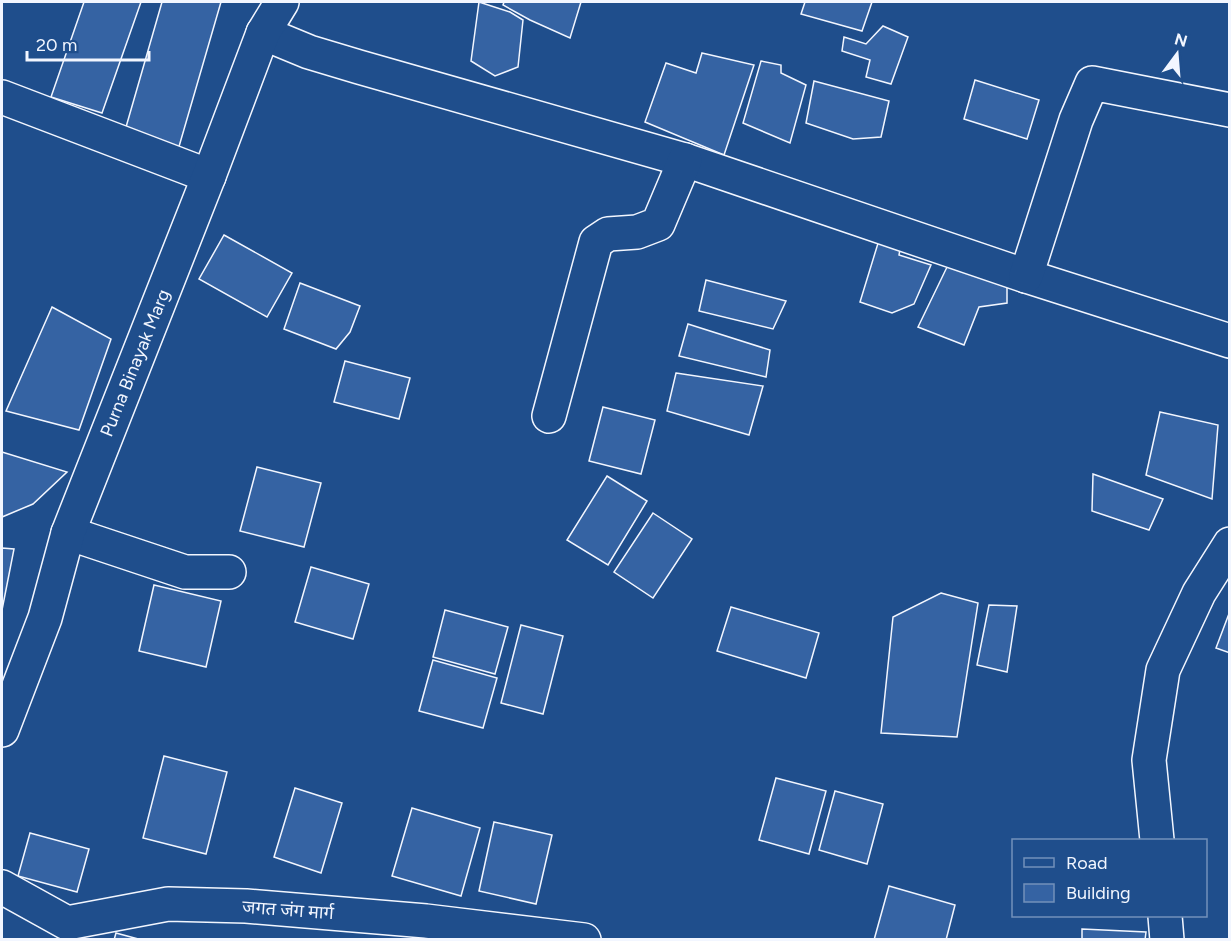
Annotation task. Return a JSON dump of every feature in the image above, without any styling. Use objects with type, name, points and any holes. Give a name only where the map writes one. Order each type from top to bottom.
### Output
[{"type":"street","name":"Purna Binayak Marg","points":[[2,730],[45,618],[68,533],[209,177],[263,33],[282,2]]},
{"type":"street","points":[[263,33],[309,52],[685,160],[1026,276],[1230,341]]},
{"type":"street","points":[[1026,276],[1076,120],[1092,83],[1230,110]]},
{"type":"street","points":[[2,97],[209,177]]},
{"type":"street","points":[[549,416],[596,242],[608,234],[636,232],[658,224],[685,160]]},
{"type":"street","points":[[68,533],[185,572],[229,572]]},
{"type":"street","points":[[1157,839],[1149,760],[1163,670],[1199,593],[1230,544]]},
{"type":"street","name":"जगत जंग मार्ग","points":[[2,887],[67,931],[168,904],[179,904],[246,906],[414,920],[584,939]]},
{"type":"street","points":[[1165,917],[1167,939]]},
{"type":"building","points":[[84,2],[141,2],[102,113],[51,97]]},
{"type":"building","points":[[162,2],[221,2],[178,150],[124,134]]},
{"type":"building","points":[[479,2],[510,12],[523,20],[518,67],[495,76],[471,61]]},
{"type":"building","points":[[504,2],[581,2],[570,38],[530,20],[503,5]]},
{"type":"building","points":[[805,2],[872,2],[862,31],[801,14]]},
{"type":"building","points":[[883,26],[908,37],[891,84],[866,77],[870,60],[842,51],[844,37],[866,44]]},
{"type":"building","points":[[702,53],[754,65],[724,155],[645,122],[666,63],[696,73]]},
{"type":"building","points":[[761,61],[781,65],[781,73],[806,85],[790,143],[743,123]]},
{"type":"building","points":[[975,80],[1039,100],[1027,139],[964,119]]},
{"type":"building","points":[[814,81],[889,101],[881,137],[853,139],[806,123]]},
{"type":"building","points":[[224,235],[292,273],[267,317],[199,279]]},
{"type":"building","points":[[879,240],[901,244],[899,255],[931,265],[914,304],[892,313],[860,302]]},
{"type":"building","points":[[948,265],[1007,279],[1007,303],[979,307],[964,345],[918,327]]},
{"type":"building","points":[[706,280],[786,301],[773,329],[699,311]]},
{"type":"building","points":[[300,283],[360,306],[350,332],[336,349],[284,329]]},
{"type":"building","points":[[52,307],[111,339],[79,430],[6,411]]},
{"type":"building","points":[[688,324],[770,350],[766,377],[679,356]]},
{"type":"building","points":[[345,361],[410,378],[399,419],[334,402]]},
{"type":"building","points":[[676,373],[763,386],[749,435],[667,411]]},
{"type":"building","points":[[603,407],[655,420],[641,474],[589,461]]},
{"type":"building","points":[[1160,412],[1218,425],[1212,499],[1146,475]]},
{"type":"building","points":[[2,452],[67,472],[33,504],[2,517]]},
{"type":"building","points":[[257,467],[321,483],[304,547],[240,531]]},
{"type":"building","points":[[1093,474],[1163,499],[1149,530],[1092,511]]},
{"type":"building","points":[[607,476],[647,501],[608,565],[567,540]]},
{"type":"building","points":[[653,513],[692,539],[653,598],[614,572]]},
{"type":"building","points":[[2,548],[14,549],[2,610]]},
{"type":"building","points":[[311,567],[369,584],[353,639],[295,622]]},
{"type":"building","points":[[154,585],[221,601],[206,667],[139,651]]},
{"type":"building","points":[[941,593],[978,603],[957,737],[881,733],[893,617]]},
{"type":"building","points":[[989,605],[1017,606],[1007,672],[977,665]]},
{"type":"building","points":[[731,607],[819,633],[806,678],[717,651]]},
{"type":"building","points":[[445,610],[508,627],[495,674],[433,657]]},
{"type":"building","points":[[1230,611],[1230,653],[1216,648]]},
{"type":"building","points":[[521,625],[563,636],[543,714],[501,703]]},
{"type":"building","points":[[433,660],[497,678],[483,728],[419,711]]},
{"type":"building","points":[[164,756],[227,772],[206,854],[143,838]]},
{"type":"building","points":[[776,778],[826,791],[809,854],[759,840]]},
{"type":"building","points":[[295,788],[342,803],[321,873],[274,857]]},
{"type":"building","points":[[835,791],[883,804],[867,864],[819,850]]},
{"type":"building","points":[[412,808],[480,828],[461,896],[392,876]]},
{"type":"building","points":[[494,822],[552,835],[536,904],[479,891]]},
{"type":"building","points":[[30,833],[89,849],[77,892],[18,876]]},
{"type":"building","points":[[889,886],[955,905],[946,940],[874,940]]},
{"type":"building","points":[[1082,929],[1146,932],[1145,940],[1082,940]]},
{"type":"building","points":[[116,933],[142,940],[114,940]]}]
